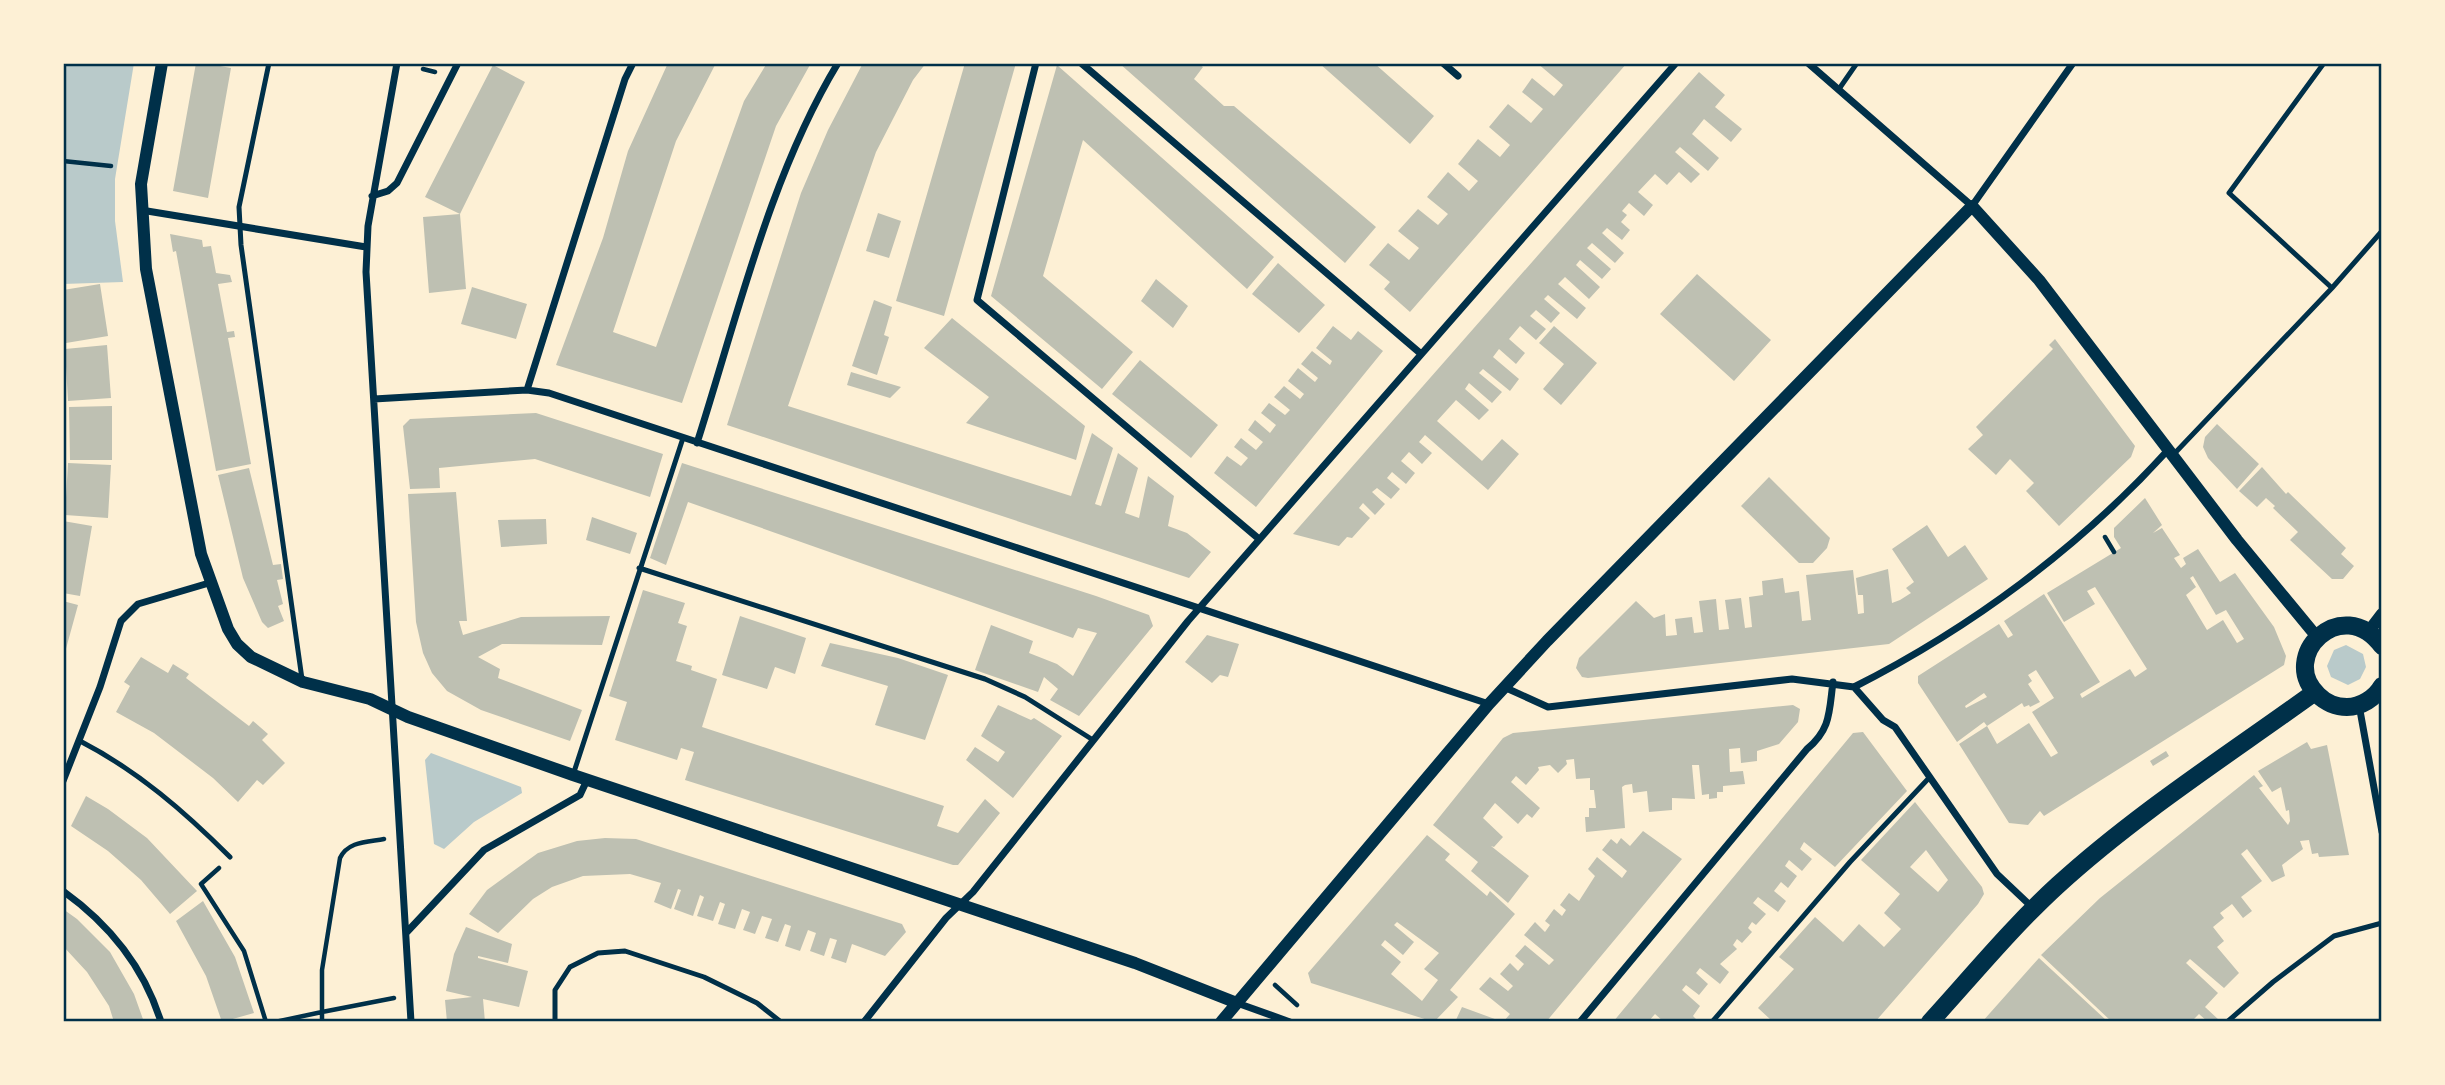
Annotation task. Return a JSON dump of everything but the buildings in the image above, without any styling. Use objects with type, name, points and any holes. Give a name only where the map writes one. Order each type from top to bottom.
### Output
[{"type":"main road","points":[[2382,646],[2369,631],[2353,625],[2339,625],[2317,637],[2306,660],[2306,672],[2315,692],[2335,705],[2358,705],[2370,699],[2382,686]]},
{"type":"main road","points":[[1930,1022],[2033,909],[2069,875],[2143,816],[2315,692]]},
{"type":"street","points":[[162,63],[142,169],[141,209],[148,282],[192,513],[209,583],[237,645],[266,667],[303,682],[370,699],[587,780],[1135,963],[1290,1022]]},
{"type":"street","points":[[397,63],[372,196],[366,247],[411,1022]]},
{"type":"street","points":[[372,196],[388,191],[397,183],[458,63]]},
{"type":"street","points":[[527,390],[616,106],[633,63]]},
{"type":"street","points":[[697,443],[780,184],[814,103],[838,63]]},
{"type":"street","points":[[1036,63],[977,300],[1259,539]]},
{"type":"street","points":[[1081,63],[1420,353]]},
{"type":"street","points":[[1443,63],[1458,76]]},
{"type":"street","points":[[864,1022],[959,905],[973,892],[1200,608],[1676,63]]},
{"type":"street","points":[[1808,63],[1972,206],[2039,280],[2169,453],[2317,637]]},
{"type":"street","points":[[1221,1022],[1504,687],[1972,206],[2073,63]]},
{"type":"street","points":[[141,209],[366,247]]},
{"type":"street","points":[[374,399],[527,390],[549,393],[1489,704]]},
{"type":"street","points":[[1854,687],[1907,659],[2039,572],[2169,453]]},
{"type":"street","points":[[63,781],[121,621],[138,604],[209,583]]},
{"type":"street","points":[[2369,631],[2382,614]]},
{"type":"street","points":[[1504,687],[1548,707],[1793,680],[1833,682],[1854,687],[1883,720],[1895,727],[1921,762],[1928,779],[1997,874],[2033,909]]},
{"type":"street","points":[[1580,1022],[1807,749],[1821,737],[1828,721],[1833,682]]},
{"type":"street","points":[[2358,705],[2382,832]]},
{"type":"street","points":[[406,933],[484,850],[580,795],[587,780]]},
{"type":"street","points":[[63,891],[107,926],[140,973],[162,1022]]},
{"type":"lane","points":[[269,63],[239,207],[303,682]]},
{"type":"lane","points":[[1839,89],[1857,63]]},
{"type":"lane","points":[[2324,63],[2230,193],[2332,288]]},
{"type":"lane","points":[[2169,453],[2332,288],[2382,231]]},
{"type":"lane","points":[[573,775],[683,438]]},
{"type":"lane","points":[[639,568],[985,679],[1025,696],[1093,740]]},
{"type":"lane","points":[[80,740],[111,757],[182,808],[230,857]]},
{"type":"lane","points":[[1712,1022],[1850,862],[1928,779]]},
{"type":"lane","points":[[2227,1022],[2273,982],[2334,936],[2382,923]]},
{"type":"lane","points":[[555,1022],[555,990],[570,967],[598,953],[625,951],[704,976],[757,1003],[781,1022]]},
{"type":"path","points":[[423,69],[435,72]]},
{"type":"path","points":[[63,161],[111,166]]},
{"type":"path","points":[[322,1022],[322,970],[340,858],[347,848],[357,843],[401,837]]},
{"type":"path","points":[[230,857],[201,884],[244,951],[266,1022]]},
{"type":"path","points":[[1260,974],[1301,1010]]},
{"type":"path","points":[[275,1022],[409,996]]},
{"type":"shaded area","points":[[63,63],[134,63],[115,179],[115,221],[123,282],[63,284]]},
{"type":"shaded area","points":[[2346,645],[2363,654],[2366,667],[2360,679],[2348,685],[2331,677],[2327,666],[2334,650]]},
{"type":"shaded area","points":[[431,753],[521,787],[522,793],[474,822],[444,849],[434,844],[425,760]]}]
